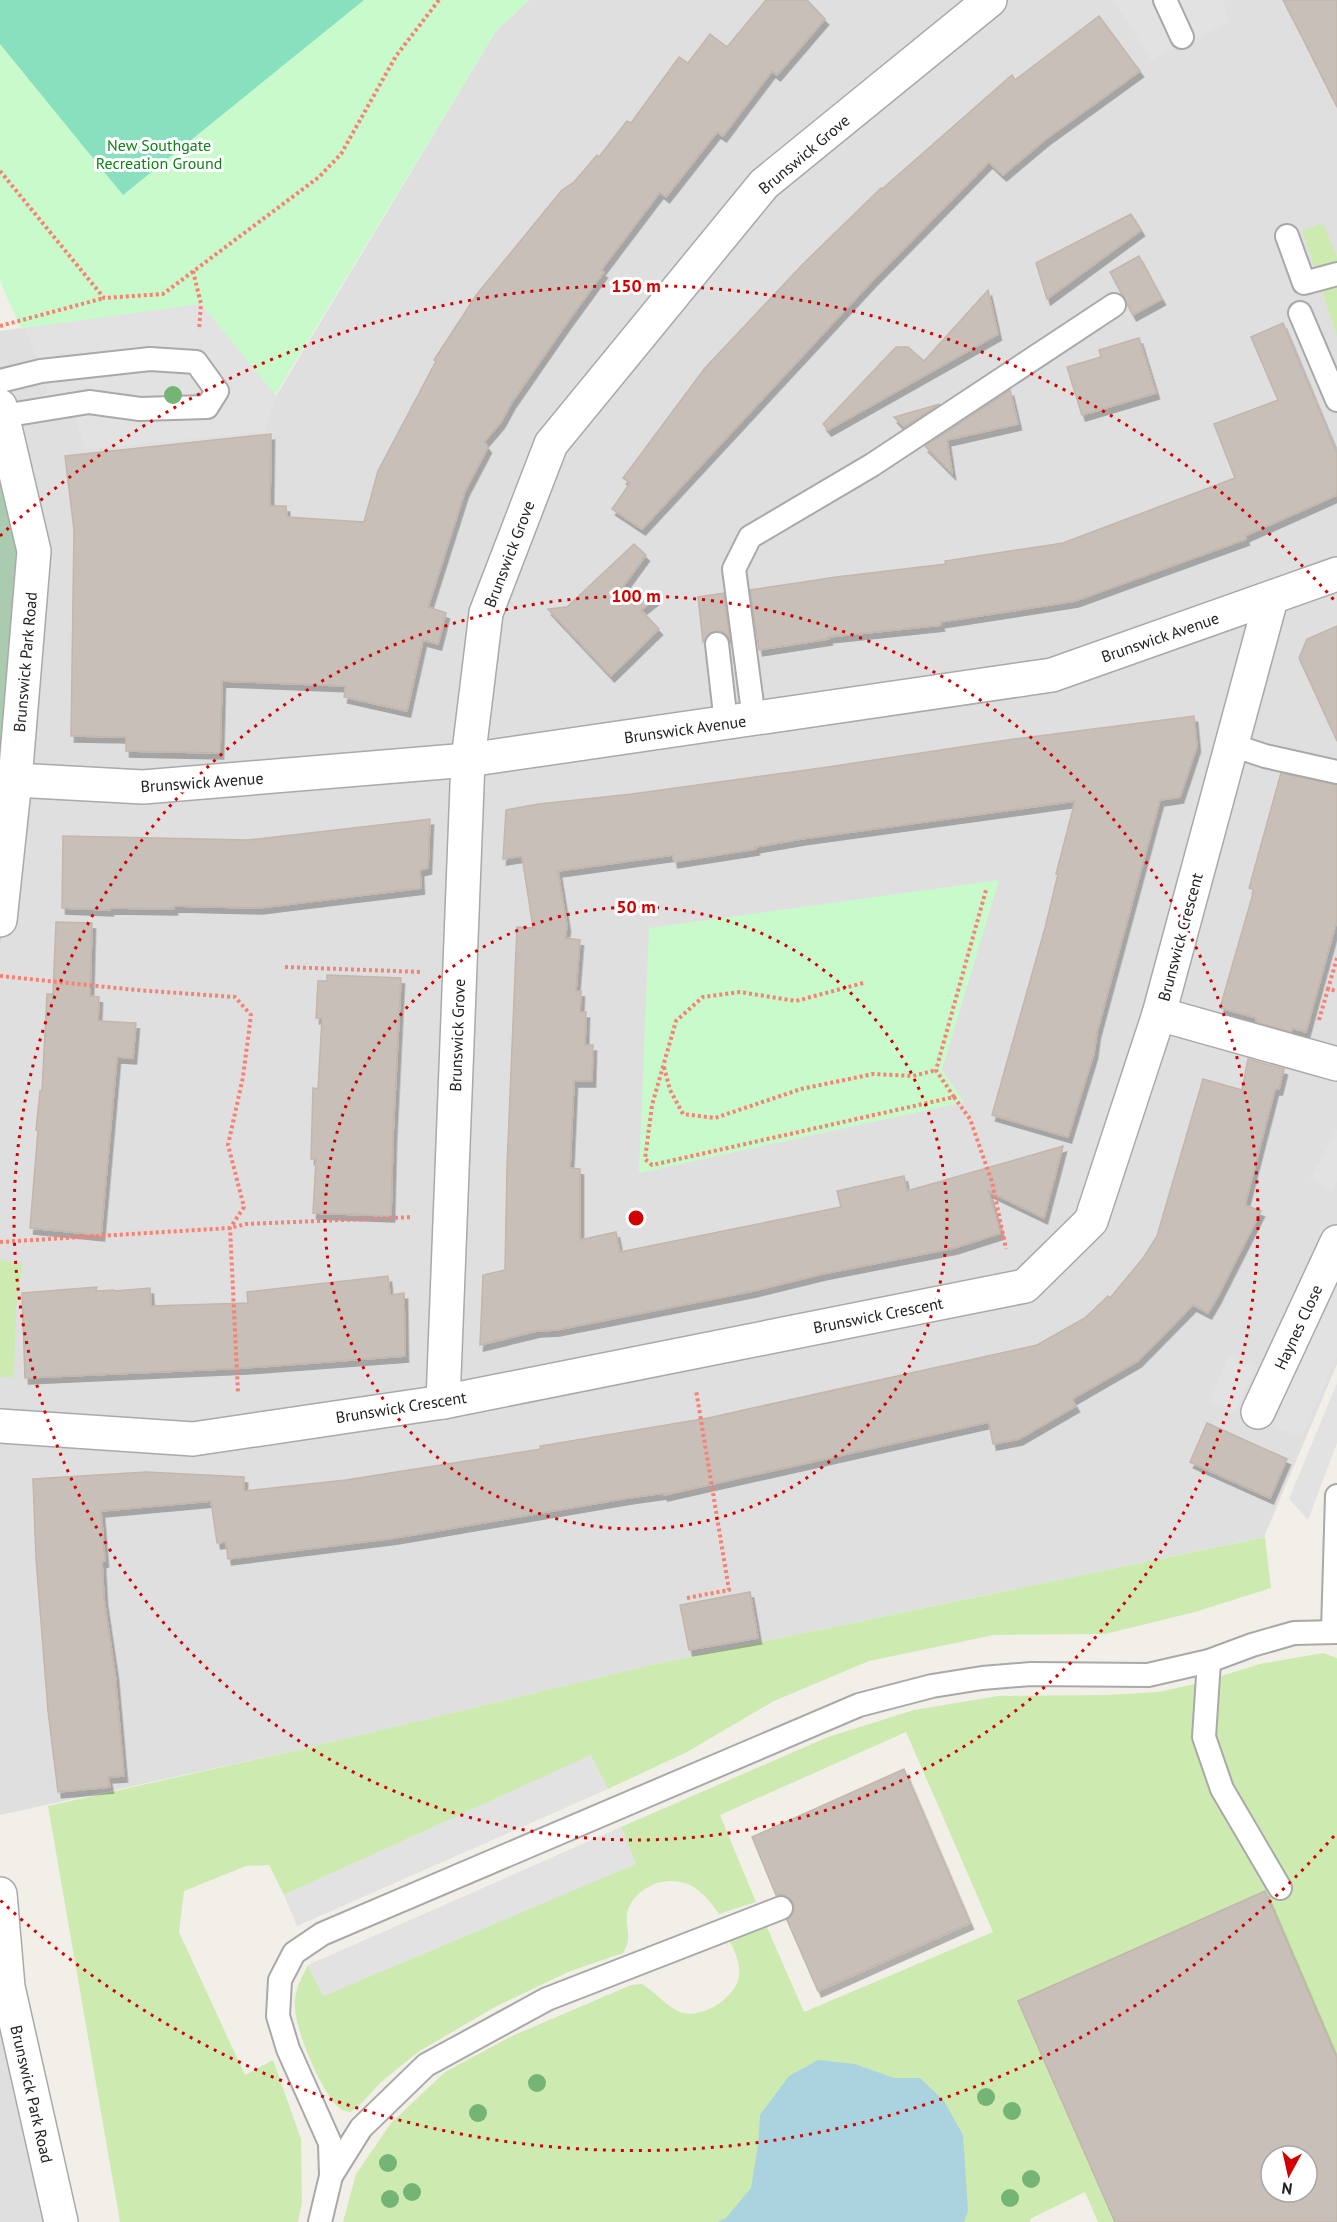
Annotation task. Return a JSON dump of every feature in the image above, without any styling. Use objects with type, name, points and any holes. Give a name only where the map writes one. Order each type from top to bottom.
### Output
[{"type":"street","name":"Brunswick Grove","points":[[443,1402],[468,760],[486,613],[551,444],[764,184],[990,0]]},
{"type":"street","name":"Brunswick Park Road","points":[[0,920],[15,780],[34,551],[2,411]]},
{"type":"street","name":"Brunswick Avenue","points":[[15,780],[143,787],[468,760],[1052,675],[1337,574]]},
{"type":"street","name":"Brunswick Crescent","points":[[0,1426],[193,1439],[443,1402],[1025,1286],[1091,1221],[1159,1014],[1271,599]]},
{"type":"street","points":[[1159,1014],[1337,1065]]},
{"type":"street","name":"Haynes Close","points":[[1258,1412],[1337,1242]]},
{"type":"street","name":"Brunswick Park Road","points":[[0,1893],[4,1989],[61,2222]]},
{"type":"lane","points":[[1165,0],[1182,37]]},
{"type":"lane","points":[[1287,236],[1296,288],[1337,274]]},
{"type":"lane","points":[[740,721],[734,569],[750,537],[872,465],[1114,305]]},
{"type":"lane","points":[[1300,313],[1337,400]]},
{"type":"lane","points":[[0,381],[41,371],[150,359],[196,362],[217,391],[207,407],[140,409],[89,402],[2,411]]},
{"type":"lane","points":[[717,644],[740,721]]},
{"type":"lane","points":[[1232,745],[1265,756],[1337,772]]},
{"type":"lane","points":[[320,2222],[331,2176],[330,2144],[288,2049],[278,2016],[280,1980],[294,1953],[322,1934],[859,1705],[932,1686],[982,1678],[1031,1674],[1148,1675],[1209,1661],[1294,1633],[1335,1631],[1337,1496]]},
{"type":"lane","points":[[1209,1661],[1204,1737],[1222,1789],[1280,1888]]},
{"type":"lane","points":[[331,2176],[361,2128],[426,2066],[547,1999],[781,1908]]},
{"type":"path","points":[[0,326],[104,298],[163,294],[319,177],[341,154],[396,56],[439,0]]},
{"type":"path","points":[[0,171],[104,298]]},
{"type":"path","points":[[193,271],[201,304],[196,362]]},
{"type":"path","points":[[936,1071],[986,890]]},
{"type":"path","points":[[1337,958],[1328,989],[1337,991]]},
{"type":"path","points":[[285,967],[460,973]]},
{"type":"path","points":[[0,976],[124,989],[235,997],[251,1015],[243,1077],[228,1145],[244,1207],[230,1228],[241,1432]]},
{"type":"path","points":[[863,983],[796,1001],[740,992],[703,997],[676,1022],[652,1105],[645,1159],[652,1166],[954,1097]]},
{"type":"path","points":[[664,1064],[670,1090],[682,1114],[715,1118],[801,1089],[873,1074],[913,1076],[936,1071]]},
{"type":"path","points":[[936,1071],[970,1119],[992,1182],[1014,1288]]},
{"type":"path","points":[[0,1242],[230,1228],[246,1224],[450,1216]]},
{"type":"path","points":[[687,1598],[729,1590],[689,1353]]},
{"type":"shaded area","points":[[529,0],[1337,0],[1337,1364],[1264,1537],[655,1664],[298,1750],[0,1815],[0,331],[201,304],[276,396],[496,31]]},
{"type":"shaded area","points":[[1114,0],[1223,0],[1230,22],[1151,60]]},
{"type":"shaded area","points":[[201,304],[276,396],[264,432],[85,449],[73,410],[51,415],[43,396],[48,392],[45,383],[37,385],[32,362],[38,361],[25,328]]},
{"type":"shaded area","points":[[1337,1129],[1337,1181],[1332,1190],[1310,1179]]},
{"type":"shaded area","points":[[1337,1259],[1337,1357],[1302,1436],[1273,1427]]},
{"type":"shaded area","points":[[1230,1354],[1256,1366],[1235,1412],[1209,1401]]},
{"type":"shaded area","points":[[1337,1383],[1337,1443],[1308,1520],[1289,1499]]},
{"type":"shaded area","points":[[591,1755],[608,1789],[297,1926],[284,1895]]},
{"type":"shaded area","points":[[621,1827],[636,1864],[323,1996],[308,1965]]},
{"type":"shaded area","points":[[0,2025],[61,2222],[0,2222]]},
{"type":"green space","name":"New Southgate Recreation Ground","points":[[0,0],[529,0],[496,31],[275,395],[201,304],[21,329],[0,281]]},
{"type":"green space","points":[[0,0],[364,0],[123,195],[0,44]]},
{"type":"green space","points":[[1323,223],[1337,257],[1337,337],[1302,231]]},
{"type":"green space","points":[[0,437],[34,551],[18,781],[0,944]]},
{"type":"green space","points":[[999,880],[942,1070],[964,1102],[639,1173],[649,928]]},
{"type":"green space","points":[[0,1260],[23,1264],[16,1306],[14,1377],[0,1377]]},
{"type":"green space","points":[[1265,1537],[1271,1588],[1195,1612],[1105,1634],[994,1635],[869,1661],[774,1701],[687,1752],[608,1789],[590,1756],[284,1895],[269,1865],[246,1866],[184,1891],[179,1932],[245,2075],[273,2060],[301,2139],[302,2203],[298,2222],[120,2222],[48,1806],[298,1750],[655,1664]]},
{"type":"green space","points":[[1323,1653],[1337,1658],[1337,2222],[1098,2222],[1085,2192],[1030,2219],[1031,2222],[343,2222],[356,2174],[391,2123],[445,2072],[512,2036],[631,1985],[642,1984],[680,2012],[688,2014],[707,2010],[725,1999],[739,1976],[737,1957],[729,1940],[766,1925],[804,2012],[993,1932],[906,1732],[720,1815],[756,1902],[719,1914],[704,1896],[685,1883],[660,1882],[645,1889],[629,1907],[628,1941],[623,1953],[568,1972],[495,2007],[418,2052],[380,2083],[359,2106],[350,2112],[341,2109],[326,2091],[300,2032],[295,1997],[308,1965],[323,1996],[635,1864],[621,1827],[828,1737],[914,1710],[998,1696],[1158,1692],[1195,1684],[1260,1664]]},
{"type":"water","points":[[818,2060],[855,2064],[894,2078],[920,2078],[944,2101],[963,2135],[968,2211],[964,2222],[717,2222],[726,2218],[751,2188],[760,2115],[789,2076]]},
{"type":"building","points":[[766,0],[807,0],[825,19],[777,75],[772,71],[723,136],[717,132],[666,197],[660,192],[601,270],[604,272],[512,402],[501,422],[484,442],[488,447],[465,491],[428,607],[446,613],[438,644],[423,640],[407,711],[344,697],[346,686],[222,681],[220,753],[126,751],[126,737],[71,736],[74,530],[65,456],[271,434],[270,506],[286,506],[287,517],[364,522],[378,471],[436,361],[434,360],[477,294],[562,190],[574,182],[597,155],[599,157],[627,121],[631,123],[679,57],[688,63],[710,34],[727,47]]},
{"type":"building","points":[[1283,0],[1337,0],[1337,107],[1301,35]]},
{"type":"building","points":[[1099,16],[1140,71],[1046,139],[1003,175],[989,162],[872,281],[642,529],[612,509],[630,483],[623,478],[705,368],[803,264],[881,188],[1012,75],[1015,80]]},
{"type":"building","points":[[1131,214],[1141,230],[1047,299],[1036,263]]},
{"type":"building","points":[[1139,256],[1162,299],[1133,315],[1110,272]]},
{"type":"building","points":[[988,290],[998,334],[828,430],[823,424],[896,347],[908,347],[924,361]]},
{"type":"building","points":[[1283,323],[1337,453],[1337,495],[1245,536],[1246,539],[1075,601],[940,622],[941,625],[828,637],[829,639],[759,650],[750,590],[946,564],[945,561],[1063,543],[1235,478],[1214,424],[1278,400],[1251,337]]},
{"type":"building","points":[[1139,338],[1156,393],[1082,415],[1067,367],[1101,357],[1099,350]]},
{"type":"building","points":[[1010,390],[1018,424],[947,440],[952,473],[925,446]]},
{"type":"building","points":[[940,404],[904,427],[894,417]]},
{"type":"building","points":[[634,544],[646,555],[611,603],[655,599],[641,610],[659,629],[611,676],[548,609],[567,607]]},
{"type":"building","points":[[724,593],[730,639],[723,632],[716,631],[709,634],[703,642],[698,597]]},
{"type":"building","points":[[1337,626],[1337,741],[1299,658],[1307,639]]},
{"type":"building","points":[[1194,716],[1197,746],[1180,797],[1160,800],[1097,1032],[1094,1053],[1068,1137],[992,1115],[1045,928],[1075,801],[801,839],[755,847],[756,849],[674,862],[673,855],[558,871],[567,926],[565,938],[580,940],[576,991],[581,991],[580,1012],[586,1012],[585,1045],[593,1045],[592,1081],[574,1081],[570,1168],[580,1169],[580,1240],[616,1232],[620,1252],[841,1207],[837,1191],[904,1176],[907,1191],[1063,1146],[1044,1218],[988,1191],[1001,1233],[954,1248],[822,1274],[753,1291],[556,1330],[537,1331],[480,1345],[483,1275],[505,1270],[517,927],[533,928],[522,856],[503,859],[506,810]]},
{"type":"building","points":[[1281,773],[1337,785],[1337,920],[1306,1032],[1292,1028],[1291,1032],[1256,1022],[1257,1018],[1220,1008],[1254,890],[1249,888]]},
{"type":"building","points":[[430,819],[428,868],[420,870],[421,888],[259,908],[174,906],[174,909],[110,908],[110,910],[62,908],[63,836],[248,840]]},
{"type":"building","points":[[56,922],[92,923],[90,996],[99,997],[98,1021],[136,1023],[133,1058],[117,1057],[101,1235],[30,1228],[38,1130],[36,1130],[40,1091],[42,1091],[47,994],[53,994]]},
{"type":"building","points":[[327,975],[401,978],[391,1216],[313,1213],[316,1159],[311,1159],[313,1088],[318,1089],[322,1018],[316,1018],[318,981],[327,981]]},
{"type":"building","points":[[1248,1059],[1284,1069],[1279,1089],[1275,1089],[1245,1205],[1261,1211],[1208,1313],[1193,1305],[1138,1361],[1072,1399],[1076,1406],[1019,1439],[993,1444],[989,1422],[664,1495],[664,1493],[628,1498],[395,1538],[228,1559],[226,1542],[217,1543],[211,1501],[101,1511],[105,1561],[102,1562],[104,1599],[115,1673],[124,1776],[108,1777],[110,1787],[58,1792],[48,1711],[36,1559],[33,1479],[146,1472],[244,1477],[244,1491],[346,1480],[541,1449],[540,1446],[708,1418],[1037,1345],[1085,1318],[1108,1296],[1110,1298],[1144,1257],[1157,1236],[1203,1079],[1242,1090]]},
{"type":"building","points":[[388,1276],[390,1295],[404,1293],[405,1356],[244,1368],[25,1378],[22,1293],[97,1287],[96,1291],[150,1288],[151,1306],[248,1303],[247,1292]]},
{"type":"building","points":[[1207,1423],[1287,1459],[1270,1498],[1190,1462]]},
{"type":"building","points":[[750,1592],[758,1638],[689,1650],[680,1605]]},
{"type":"building","points":[[904,1769],[970,1923],[818,1991],[787,1920],[794,1911],[793,1903],[784,1895],[776,1895],[752,1837]]},
{"type":"building","points":[[1265,1891],[1337,2059],[1337,2222],[1115,2222],[1018,2001]]}]
